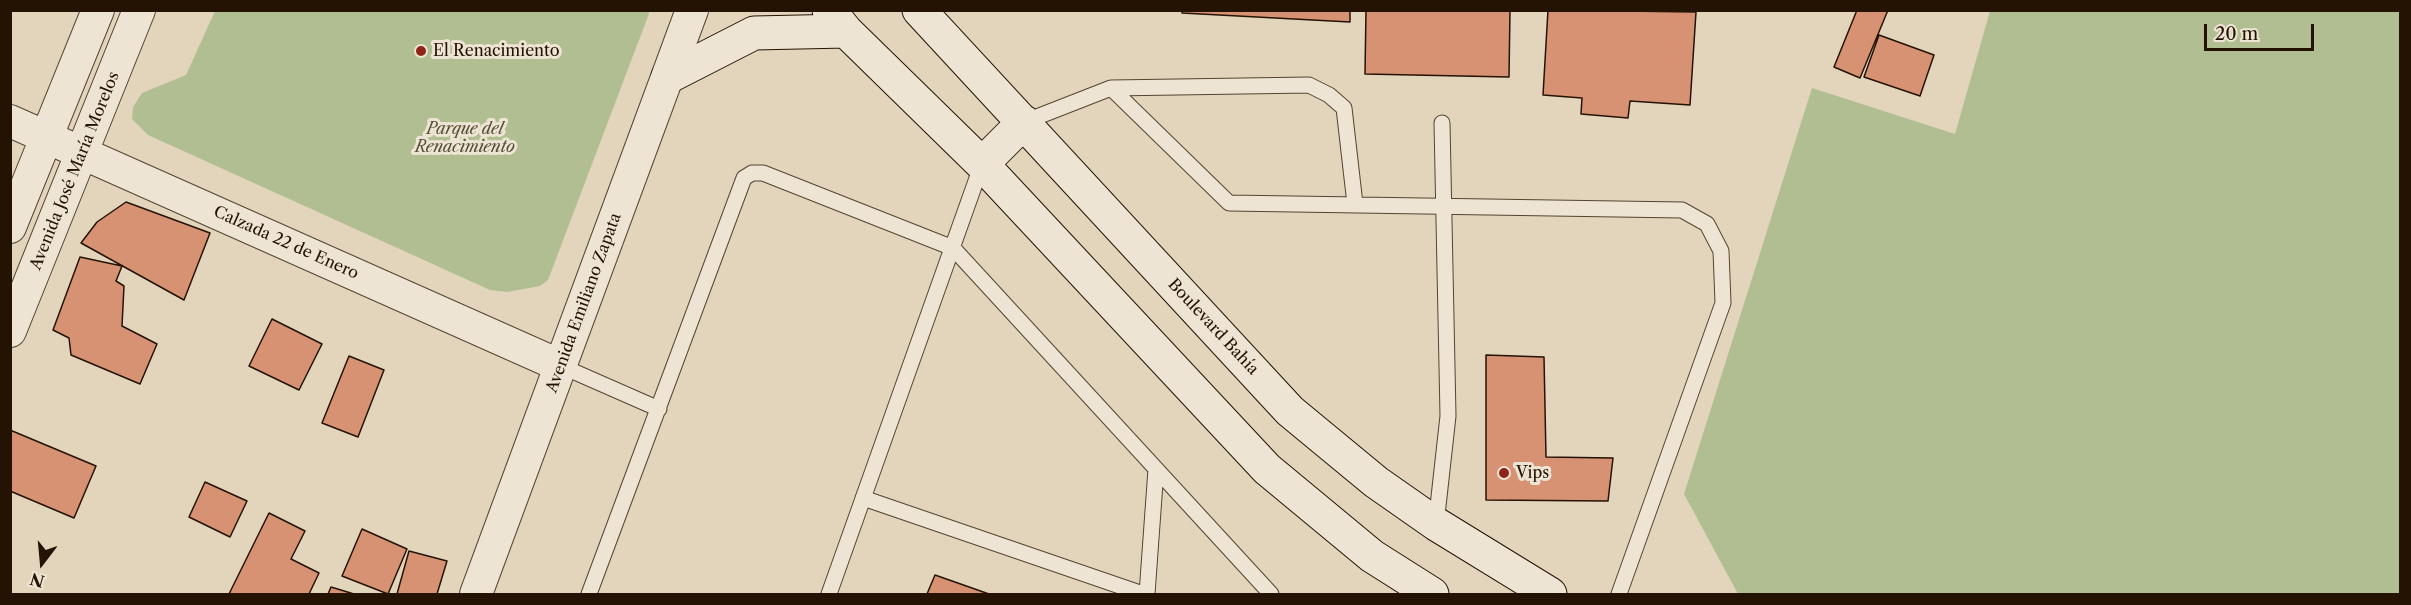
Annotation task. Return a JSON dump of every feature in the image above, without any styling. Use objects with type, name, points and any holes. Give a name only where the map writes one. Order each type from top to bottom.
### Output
[{"type":"main road","name":"Boulevard Bahía","points":[[919,10],[1290,411],[1376,482],[1436,524],[1550,594]]},
{"type":"main road","points":[[668,77],[754,33],[837,21],[982,164],[1267,469],[1372,556],[1432,594]]},
{"type":"main road","points":[[982,164],[1024,122]]},
{"type":"street","points":[[10,227],[98,10]]},
{"type":"street","name":"Avenida José María Morelos","points":[[10,331],[139,10]]},
{"type":"street","name":"Avenida Emiliano Zapata","points":[[476,594],[692,10]]},
{"type":"street","name":"Calzada 22 de Enero","points":[[10,121],[561,366]]},
{"type":"lane","points":[[1024,122],[1111,88],[1309,85],[1329,95],[1344,108],[1355,204]]},
{"type":"lane","points":[[1111,88],[1229,203],[1682,210],[1707,224],[1721,251],[1723,303],[1619,594]]},
{"type":"lane","points":[[1436,524],[1448,416],[1442,123]]},
{"type":"lane","points":[[829,594],[982,164]]},
{"type":"lane","points":[[590,594],[744,178],[752,173],[763,173],[952,248],[1271,594]]},
{"type":"lane","points":[[561,366],[659,408]]},
{"type":"lane","points":[[863,498],[1145,594],[1156,469]]},
{"type":"green space","name":"Parque del Renacimiento","points":[[215,10],[650,11],[548,280],[540,286],[507,292],[490,290],[148,135],[132,119],[133,107],[142,93],[186,75]]},
{"type":"green space","points":[[1990,11],[2400,11],[2400,594],[1738,594],[1684,494],[1812,88],[1955,134]]},
{"type":"building","points":[[1182,10],[1350,10],[1350,22],[1182,13]]},
{"type":"building","points":[[1366,10],[1510,10],[1509,77],[1365,74]]},
{"type":"building","points":[[1548,10],[1696,12],[1690,105],[1630,101],[1628,118],[1581,114],[1582,98],[1543,95]]},
{"type":"building","points":[[1857,10],[1888,10],[1860,78],[1834,67]]},
{"type":"building","points":[[1879,35],[1934,55],[1920,96],[1864,77]]},
{"type":"building","points":[[126,202],[210,233],[184,300],[81,243],[97,222]]},
{"type":"building","points":[[80,257],[122,266],[116,281],[124,286],[122,326],[157,344],[140,384],[71,355],[69,338],[53,330]]},
{"type":"building","points":[[272,319],[322,344],[299,390],[249,366]]},
{"type":"building","points":[[1486,355],[1544,357],[1546,457],[1613,458],[1608,501],[1486,500]]},
{"type":"building","points":[[349,356],[384,370],[358,437],[322,423]]},
{"type":"building","points":[[10,430],[96,466],[74,518],[10,491]]},
{"type":"building","points":[[205,482],[247,501],[230,537],[189,517]]},
{"type":"building","points":[[269,513],[305,531],[291,559],[319,573],[309,594],[229,594]]},
{"type":"building","points":[[362,529],[407,549],[388,594],[342,576]]},
{"type":"building","points":[[409,551],[447,561],[437,594],[397,594]]},
{"type":"building","points":[[935,575],[989,594],[927,594]]},
{"type":"building","points":[[331,587],[354,594],[328,594]]},
{"type":"place","name":"El Renacimiento","points":[[421,51]]},
{"type":"place","name":"Vips","points":[[1504,473]]}]
